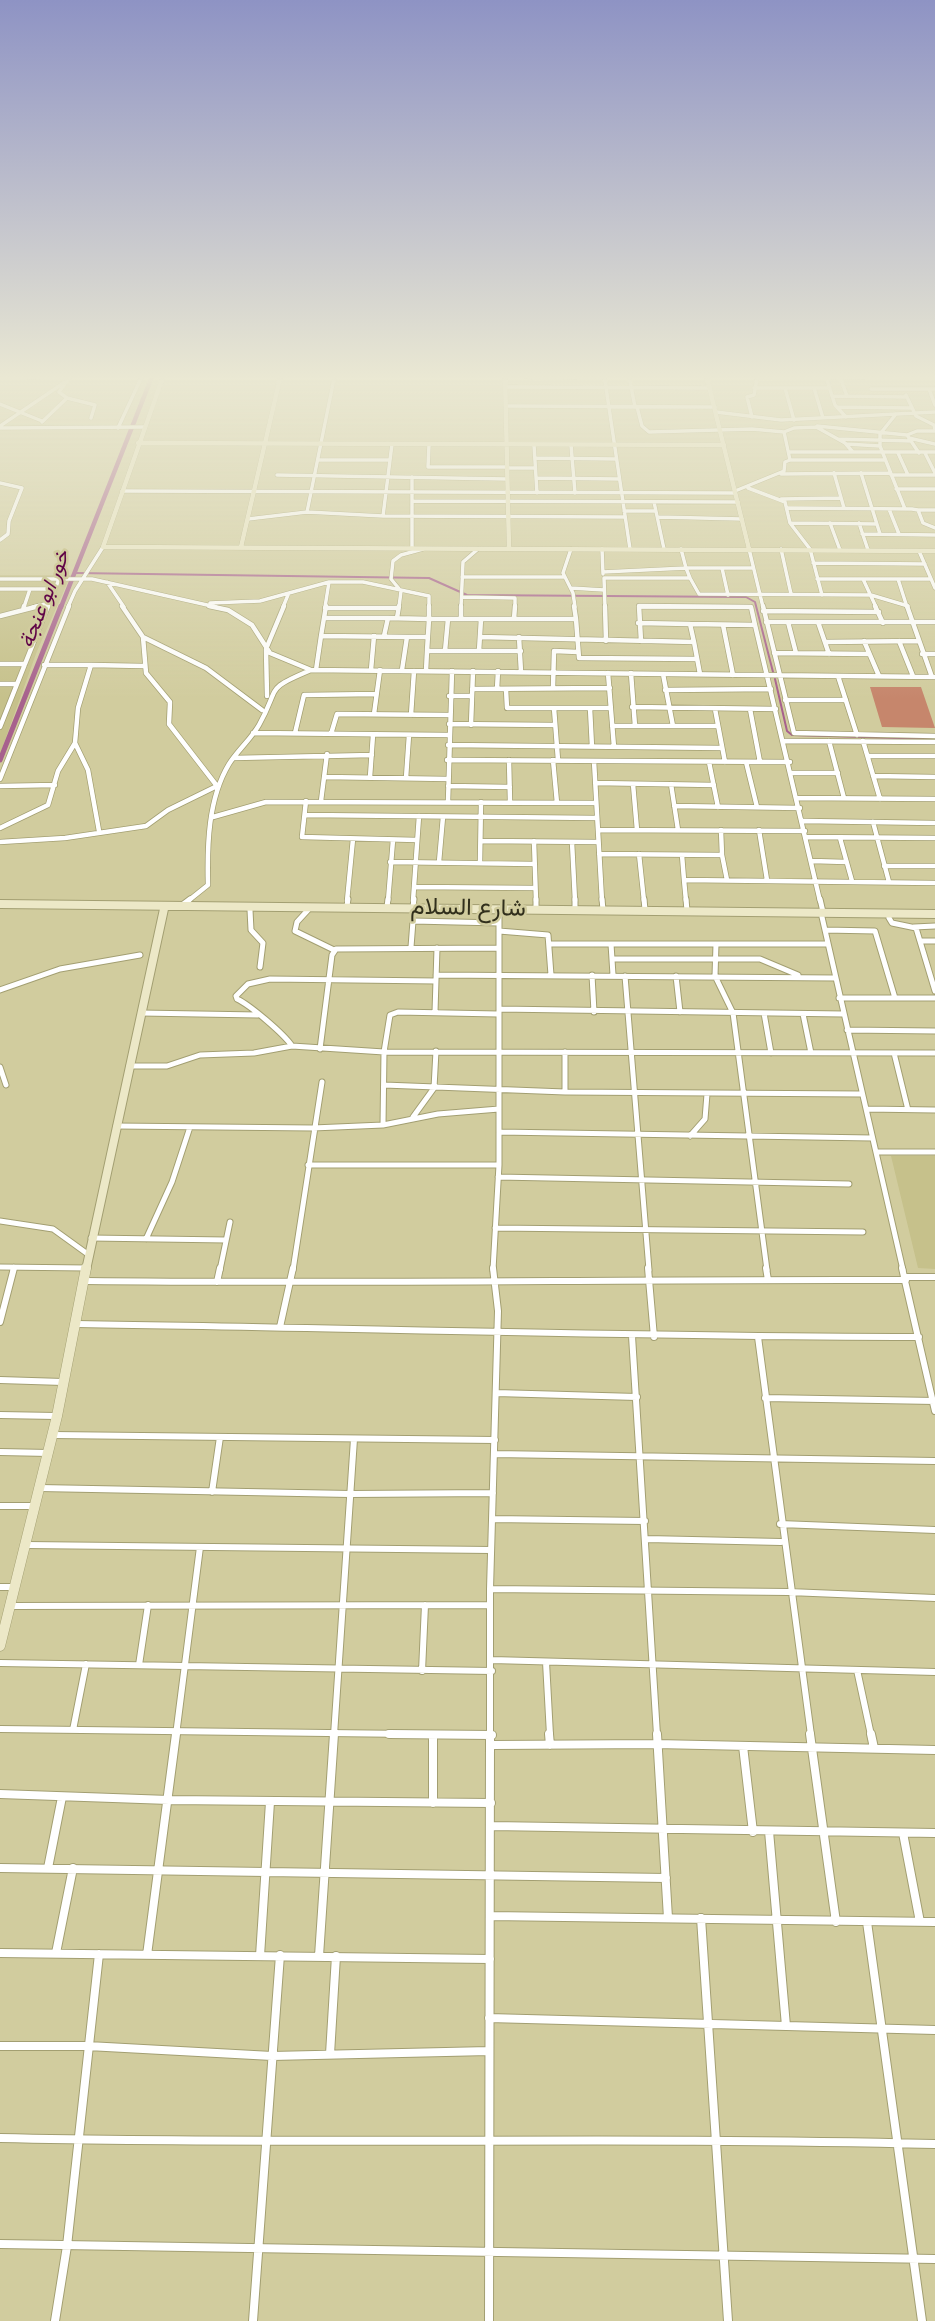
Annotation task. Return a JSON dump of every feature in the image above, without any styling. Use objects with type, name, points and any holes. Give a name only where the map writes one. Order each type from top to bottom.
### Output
[{"type":"street","points":[[1,776],[79,579],[103,547],[125,482]]},
{"type":"street","points":[[241,547],[256,482]]},
{"type":"street","points":[[307,512],[315,482]]},
{"type":"street","points":[[383,516],[388,482]]},
{"type":"street","points":[[412,482],[412,548]]},
{"type":"street","points":[[507,482],[509,548]]},
{"type":"street","points":[[536,482],[537,493]]},
{"type":"street","points":[[574,482],[575,493]]},
{"type":"street","points":[[619,482],[630,549]]},
{"type":"street","points":[[733,482],[794,733],[935,736]]},
{"type":"street","points":[[122,491],[735,492],[762,482]]},
{"type":"street","points":[[837,482],[844,509]]},
{"type":"street","points":[[864,482],[880,534]]},
{"type":"street","points":[[893,482],[905,509]]},
{"type":"street","points":[[0,483],[22,487],[8,526],[8,534],[0,540]]},
{"type":"street","points":[[748,488],[781,499],[841,498]]},
{"type":"street","points":[[896,489],[935,489]]},
{"type":"street","points":[[781,499],[788,508],[790,523],[810,550],[822,595]]},
{"type":"street","points":[[412,500],[738,502]]},
{"type":"street","points":[[654,502],[664,549]]},
{"type":"street","points":[[676,502],[680,517]]},
{"type":"street","points":[[788,508],[935,510]]},
{"type":"street","points":[[889,509],[899,534]]},
{"type":"street","points":[[918,510],[923,523],[935,527]]},
{"type":"street","points":[[624,511],[656,511]]},
{"type":"street","points":[[248,519],[307,512],[383,516],[625,517]]},
{"type":"street","points":[[658,517],[742,519]]},
{"type":"street","points":[[790,523],[877,523]]},
{"type":"street","points":[[830,523],[840,550]]},
{"type":"street","points":[[859,523],[868,550]]},
{"type":"street","points":[[0,525],[8,526]]},
{"type":"street","points":[[863,534],[935,534]]},
{"type":"street","points":[[103,547],[935,551]]},
{"type":"street","points":[[397,618],[401,591],[391,579],[394,558],[429,548]]},
{"type":"street","points":[[461,619],[465,558],[481,548]]},
{"type":"street","points":[[571,549],[564,577],[571,588],[576,619],[578,672]]},
{"type":"street","points":[[602,549],[606,641]]},
{"type":"street","points":[[681,549],[685,568],[698,594],[871,595],[908,606]]},
{"type":"street","points":[[781,549],[792,594]]},
{"type":"street","points":[[877,550],[880,563]]},
{"type":"street","points":[[919,551],[935,588]]},
{"type":"street","points":[[813,563],[925,564]]},
{"type":"street","points":[[603,575],[685,568],[752,568]]},
{"type":"street","points":[[722,568],[728,595]]},
{"type":"street","points":[[603,575],[690,578]]},
{"type":"street","points":[[462,577],[564,577]]},
{"type":"street","points":[[0,579],[79,579],[107,582],[239,615],[252,625],[266,649],[313,670]]},
{"type":"street","points":[[0,727],[59,579]]},
{"type":"street","points":[[817,579],[933,581]]},
{"type":"street","points":[[863,579],[883,622]]},
{"type":"street","points":[[898,579],[922,654],[934,677]]},
{"type":"street","points":[[107,582],[143,637],[205,667],[238,688],[262,710]]},
{"type":"street","points":[[313,670],[329,582]]},
{"type":"street","points":[[192,604],[247,603],[288,595],[329,582],[363,583],[429,596],[426,671]]},
{"type":"street","points":[[571,588],[604,590]]},
{"type":"street","points":[[0,589],[55,589]]},
{"type":"street","points":[[23,610],[30,589]]},
{"type":"street","points":[[267,700],[266,649],[288,595]]},
{"type":"street","points":[[463,597],[515,598],[514,619]]},
{"type":"street","points":[[0,616],[49,603]]},
{"type":"street","points":[[641,641],[636,607],[751,607],[790,762],[839,998],[935,1411]]},
{"type":"street","points":[[325,608],[398,608]]},
{"type":"street","points":[[376,618],[377,608]]},
{"type":"street","points":[[763,611],[879,612]]},
{"type":"street","points":[[324,618],[576,619]]},
{"type":"street","points":[[384,636],[387,618]]},
{"type":"street","points":[[445,651],[448,619]]},
{"type":"street","points":[[479,651],[481,619]]},
{"type":"street","points":[[766,622],[934,622],[935,630]]},
{"type":"street","points":[[788,622],[796,653]]},
{"type":"street","points":[[818,622],[829,654]]},
{"type":"street","points":[[638,623],[755,625]]},
{"type":"street","points":[[690,624],[700,674]]},
{"type":"street","points":[[723,625],[733,675]]},
{"type":"street","points":[[321,636],[427,637]]},
{"type":"street","points":[[371,670],[374,636]]},
{"type":"street","points":[[143,637],[143,666],[170,702],[169,724],[217,786]]},
{"type":"street","points":[[402,670],[407,637]]},
{"type":"street","points":[[480,637],[694,642]]},
{"type":"street","points":[[519,637],[521,672]]},
{"type":"street","points":[[553,638],[553,688]]},
{"type":"street","points":[[864,641],[879,676]]},
{"type":"street","points":[[899,641],[913,676]]},
{"type":"street","points":[[825,642],[918,641]]},
{"type":"street","points":[[426,651],[521,651]]},
{"type":"street","points":[[554,652],[578,652]]},
{"type":"street","points":[[774,653],[869,654]]},
{"type":"street","points":[[922,654],[935,654]]},
{"type":"street","points":[[579,658],[697,659]]},
{"type":"street","points":[[654,659],[656,674]]},
{"type":"street","points":[[0,664],[25,664]]},
{"type":"street","points":[[44,665],[143,666]]},
{"type":"street","points":[[0,828],[44,808],[60,766],[75,743],[78,708],[91,665]]},
{"type":"street","points":[[182,905],[208,885],[207,852],[217,786],[262,720],[262,710],[267,700],[282,682],[313,670],[934,677]]},
{"type":"street","points":[[374,714],[380,670]]},
{"type":"street","points":[[411,715],[414,671]]},
{"type":"street","points":[[448,802],[448,715],[452,671]]},
{"type":"street","points":[[471,725],[473,671]]},
{"type":"street","points":[[497,690],[498,671]]},
{"type":"street","points":[[607,673],[614,747]]},
{"type":"street","points":[[631,673],[635,726]]},
{"type":"street","points":[[663,674],[673,726]]},
{"type":"street","points":[[838,676],[857,735]]},
{"type":"street","points":[[0,684],[17,684]]},
{"type":"street","points":[[472,689],[610,688]]},
{"type":"street","points":[[506,689],[509,725]]},
{"type":"street","points":[[665,690],[771,689]]},
{"type":"street","points":[[295,733],[304,695],[376,694]]},
{"type":"street","points":[[449,696],[472,696]]},
{"type":"street","points":[[785,700],[846,700]]},
{"type":"street","points":[[632,707],[776,709]]},
{"type":"street","points":[[506,708],[611,708]]},
{"type":"street","points":[[554,708],[557,803]]},
{"type":"street","points":[[590,708],[592,747]]},
{"type":"street","points":[[715,709],[725,762]]},
{"type":"street","points":[[750,709],[760,762]]},
{"type":"street","points":[[331,734],[337,713],[448,715]]},
{"type":"street","points":[[449,724],[554,725]]},
{"type":"street","points":[[612,726],[718,726]]},
{"type":"street","points":[[253,733],[448,736]]},
{"type":"street","points":[[370,778],[373,735]]},
{"type":"street","points":[[406,778],[409,735]]},
{"type":"street","points":[[785,741],[935,742]]},
{"type":"street","points":[[829,741],[844,798]]},
{"type":"street","points":[[863,741],[880,799]]},
{"type":"street","points":[[75,743],[88,770],[99,831]]},
{"type":"street","points":[[448,745],[722,748]]},
{"type":"street","points":[[524,746],[524,760]]},
{"type":"street","points":[[604,747],[606,760]]},
{"type":"street","points":[[651,747],[653,761]]},
{"type":"street","points":[[675,747],[678,761]]},
{"type":"street","points":[[321,801],[327,754]]},
{"type":"street","points":[[234,758],[372,755]]},
{"type":"street","points":[[867,756],[935,756]]},
{"type":"street","points":[[447,760],[790,762]]},
{"type":"street","points":[[509,760],[510,802]]},
{"type":"street","points":[[594,761],[603,910]]},
{"type":"street","points":[[709,762],[718,807]]},
{"type":"street","points":[[746,762],[757,807]]},
{"type":"street","points":[[792,773],[838,773]]},
{"type":"street","points":[[873,776],[934,777],[935,783]]},
{"type":"street","points":[[325,777],[448,779]]},
{"type":"street","points":[[594,783],[714,785]]},
{"type":"street","points":[[633,784],[637,830]]},
{"type":"street","points":[[671,784],[678,830]]},
{"type":"street","points":[[0,786],[55,785]]},
{"type":"street","points":[[0,842],[65,838],[146,826],[168,810],[217,786]]},
{"type":"street","points":[[448,786],[510,787]]},
{"type":"street","points":[[797,798],[935,799]]},
{"type":"street","points":[[214,817],[256,803],[306,801],[596,803]]},
{"type":"street","points":[[306,801],[302,837],[417,840]]},
{"type":"street","points":[[380,816],[382,802]]},
{"type":"street","points":[[480,862],[481,802]]},
{"type":"street","points":[[674,806],[800,808]]},
{"type":"street","points":[[306,815],[597,818]]},
{"type":"street","points":[[413,907],[419,817]]},
{"type":"street","points":[[439,862],[443,817]]},
{"type":"street","points":[[803,821],[935,823]]},
{"type":"street","points":[[873,822],[889,882]]},
{"type":"street","points":[[598,830],[760,830],[840,838],[935,838]]},
{"type":"street","points":[[721,830],[727,880]]},
{"type":"street","points":[[760,830],[767,880]]},
{"type":"street","points":[[840,838],[852,881]]},
{"type":"street","points":[[347,906],[354,839]]},
{"type":"street","points":[[387,906],[393,840]]},
{"type":"street","points":[[481,841],[597,842]]},
{"type":"street","points":[[534,842],[536,909]]},
{"type":"street","points":[[572,842],[575,909]]},
{"type":"street","points":[[598,854],[722,855]]},
{"type":"street","points":[[639,855],[645,910]]},
{"type":"street","points":[[682,855],[687,911]]},
{"type":"street","points":[[390,862],[534,863]]},
{"type":"street","points":[[812,862],[846,862]]},
{"type":"street","points":[[884,866],[935,866]]},
{"type":"street","points":[[684,880],[935,883]]},
{"type":"street","points":[[415,887],[534,888]]},
{"type":"street","name":"شارع السلام","points":[[0,906],[387,906],[935,916]]},
{"type":"street","name":"شارع السلام","points":[[0,906],[499,913],[823,914],[890,918],[935,916]]},
{"type":"street","points":[[0,1646],[65,1382],[91,1238],[164,909]]},
{"type":"street","points":[[250,910],[251,930],[263,943],[260,967]]},
{"type":"street","points":[[308,910],[297,922],[295,931],[310,942],[334,950],[346,946],[498,948]]},
{"type":"street","points":[[489,2321],[487,2251],[492,1826],[490,1589],[498,1331],[498,1311],[492,1279],[499,1165],[499,913]]},
{"type":"street","points":[[890,918],[892,923],[914,927],[935,926]]},
{"type":"street","points":[[411,947],[414,921],[499,923]]},
{"type":"street","points":[[914,927],[932,970],[935,990]]},
{"type":"street","points":[[825,929],[875,931],[895,998]]},
{"type":"street","points":[[499,931],[545,933],[549,944],[551,975]]},
{"type":"street","points":[[921,941],[935,941]]},
{"type":"street","points":[[549,944],[827,944]]},
{"type":"street","points":[[611,944],[613,975]]},
{"type":"street","points":[[716,944],[715,976],[733,1013],[768,1280]]},
{"type":"street","points":[[760,944],[760,959]]},
{"type":"street","points":[[435,1012],[437,948]]},
{"type":"street","points":[[320,1049],[334,950]]},
{"type":"street","points":[[0,990],[60,969],[140,955]]},
{"type":"street","points":[[612,959],[760,959],[802,977]]},
{"type":"street","points":[[292,1046],[286,1037],[258,1015],[256,1009],[236,996],[252,982],[270,979],[328,981],[499,975],[835,978]]},
{"type":"street","points":[[592,975],[594,1012]]},
{"type":"street","points":[[625,976],[654,1337]]},
{"type":"street","points":[[676,976],[680,1012]]},
{"type":"street","points":[[839,998],[935,998]]},
{"type":"street","points":[[383,1125],[384,1052],[390,1015],[435,1012],[843,1014]]},
{"type":"street","points":[[141,1013],[258,1015]]},
{"type":"street","points":[[764,1013],[771,1053]]},
{"type":"street","points":[[803,1014],[811,1053]]},
{"type":"street","points":[[847,1030],[935,1031]]},
{"type":"street","points":[[130,1066],[167,1066],[200,1055],[254,1053],[292,1046],[384,1052],[935,1053]]},
{"type":"street","points":[[413,1117],[434,1088],[436,1051]]},
{"type":"street","points":[[565,1052],[565,1092]]},
{"type":"street","points":[[894,1053],[908,1110]]},
{"type":"street","points":[[0,1067],[6,1085]]},
{"type":"street","points":[[280,1327],[291,1284],[322,1082]]},
{"type":"street","points":[[384,1085],[565,1092],[861,1094]]},
{"type":"street","points":[[690,1136],[705,1119],[707,1094]]},
{"type":"street","points":[[116,1126],[313,1128],[383,1125],[413,1117],[499,1109]]},
{"type":"street","points":[[866,1109],[935,1110]]},
{"type":"street","points":[[146,1239],[173,1182],[190,1127]]},
{"type":"street","points":[[499,1132],[872,1138]]},
{"type":"street","points":[[876,1152],[935,1152]]},
{"type":"street","points":[[308,1165],[499,1165]]},
{"type":"street","points":[[498,1177],[849,1184]]},
{"type":"street","points":[[0,1222],[53,1229],[89,1255]]},
{"type":"street","points":[[217,1282],[230,1222]]},
{"type":"street","points":[[495,1228],[863,1232]]},
{"type":"street","points":[[91,1238],[226,1240]]},
{"type":"street","points":[[0,1267],[87,1268]]},
{"type":"street","points":[[0,1322],[14,1267]]},
{"type":"street","points":[[85,1281],[291,1284],[492,1279],[768,1280],[935,1277]]},
{"type":"street","points":[[77,1324],[498,1331],[654,1337],[919,1337]]},
{"type":"street","points":[[632,1336],[647,1539],[656,1744],[668,1918]]},
{"type":"street","points":[[758,1337],[782,1542],[800,1669],[815,1748],[836,1922]]},
{"type":"street","points":[[0,1381],[65,1382]]},
{"type":"street","points":[[496,1393],[637,1397]]},
{"type":"street","points":[[765,1398],[934,1401]]},
{"type":"street","points":[[0,1415],[57,1416]]},
{"type":"street","points":[[53,1435],[495,1440]]},
{"type":"street","points":[[212,1492],[220,1437]]},
{"type":"street","points":[[319,1956],[354,1439]]},
{"type":"street","points":[[0,1452],[49,1453]]},
{"type":"street","points":[[495,1454],[935,1461]]},
{"type":"street","points":[[40,1488],[350,1494],[493,1493]]},
{"type":"street","points":[[0,1506],[36,1506]]},
{"type":"street","points":[[492,1519],[645,1521]]},
{"type":"street","points":[[780,1524],[935,1530]]},
{"type":"street","points":[[647,1539],[782,1542]]},
{"type":"street","points":[[26,1545],[491,1550]]},
{"type":"street","points":[[147,1955],[200,1547]]},
{"type":"street","points":[[0,1587],[16,1587]]},
{"type":"street","points":[[490,1589],[789,1592],[935,1598]]},
{"type":"street","points":[[139,1665],[148,1605]]},
{"type":"street","points":[[422,1671],[425,1605]]},
{"type":"street","points":[[10,1606],[491,1605]]},
{"type":"street","points":[[492,1660],[654,1667],[935,1672]]},
{"type":"street","points":[[546,1662],[550,1745]]},
{"type":"street","points":[[0,1663],[492,1671]]},
{"type":"street","points":[[73,1730],[86,1664]]},
{"type":"street","points":[[857,1670],[874,1748]]},
{"type":"street","points":[[0,1729],[492,1735]]},
{"type":"street","points":[[433,1735],[433,1803]]},
{"type":"street","points":[[492,1745],[656,1744],[935,1750]]},
{"type":"street","points":[[743,1746],[753,1832]]},
{"type":"street","points":[[0,1794],[169,1800],[491,1804]]},
{"type":"street","points":[[48,1868],[62,1797]]},
{"type":"street","points":[[260,1956],[270,1802]]},
{"type":"street","points":[[492,1826],[935,1833]]},
{"type":"street","points":[[769,1831],[786,2026]]},
{"type":"street","points":[[903,1833],[919,1922]]},
{"type":"street","points":[[0,1868],[666,1878]]},
{"type":"street","points":[[56,1953],[73,1868]]},
{"type":"street","points":[[490,1916],[935,1922]]},
{"type":"street","points":[[701,1918],[728,2321]]},
{"type":"street","points":[[867,1922],[922,2321]]},
{"type":"street","points":[[0,1953],[490,1959]]},
{"type":"street","points":[[55,2321],[67,2246],[99,1954]]},
{"type":"street","points":[[253,2321],[280,1955]]},
{"type":"street","points":[[330,2054],[336,1956]]},
{"type":"street","points":[[489,2018],[935,2030]]},
{"type":"street","points":[[0,2046],[88,2046],[272,2056],[489,2050]]},
{"type":"street","points":[[0,2138],[266,2142],[488,2138],[935,2144]]},
{"type":"street","points":[[0,2244],[258,2250],[487,2251],[725,2258],[935,2259]]},
{"type":"shaded area","points":[[0,575],[71,575],[37,651],[0,754]]},
{"type":"shaded area","points":[[870,687],[921,687],[935,728],[882,727]]},
{"type":"shaded area","points":[[891,1156],[935,1156],[935,1269],[918,1268]]},
{"type":"waterway","name":"خور ابو عنجة","points":[[61,607],[110,482]]},
{"type":"waterway","points":[[76,573],[429,578],[467,595],[746,597],[755,602],[773,672]]},
{"type":"waterway","name":"خور ابو عنجة","points":[[0,760],[61,606]]},
{"type":"waterway","points":[[775,679],[787,731],[792,735],[935,739]]}]
